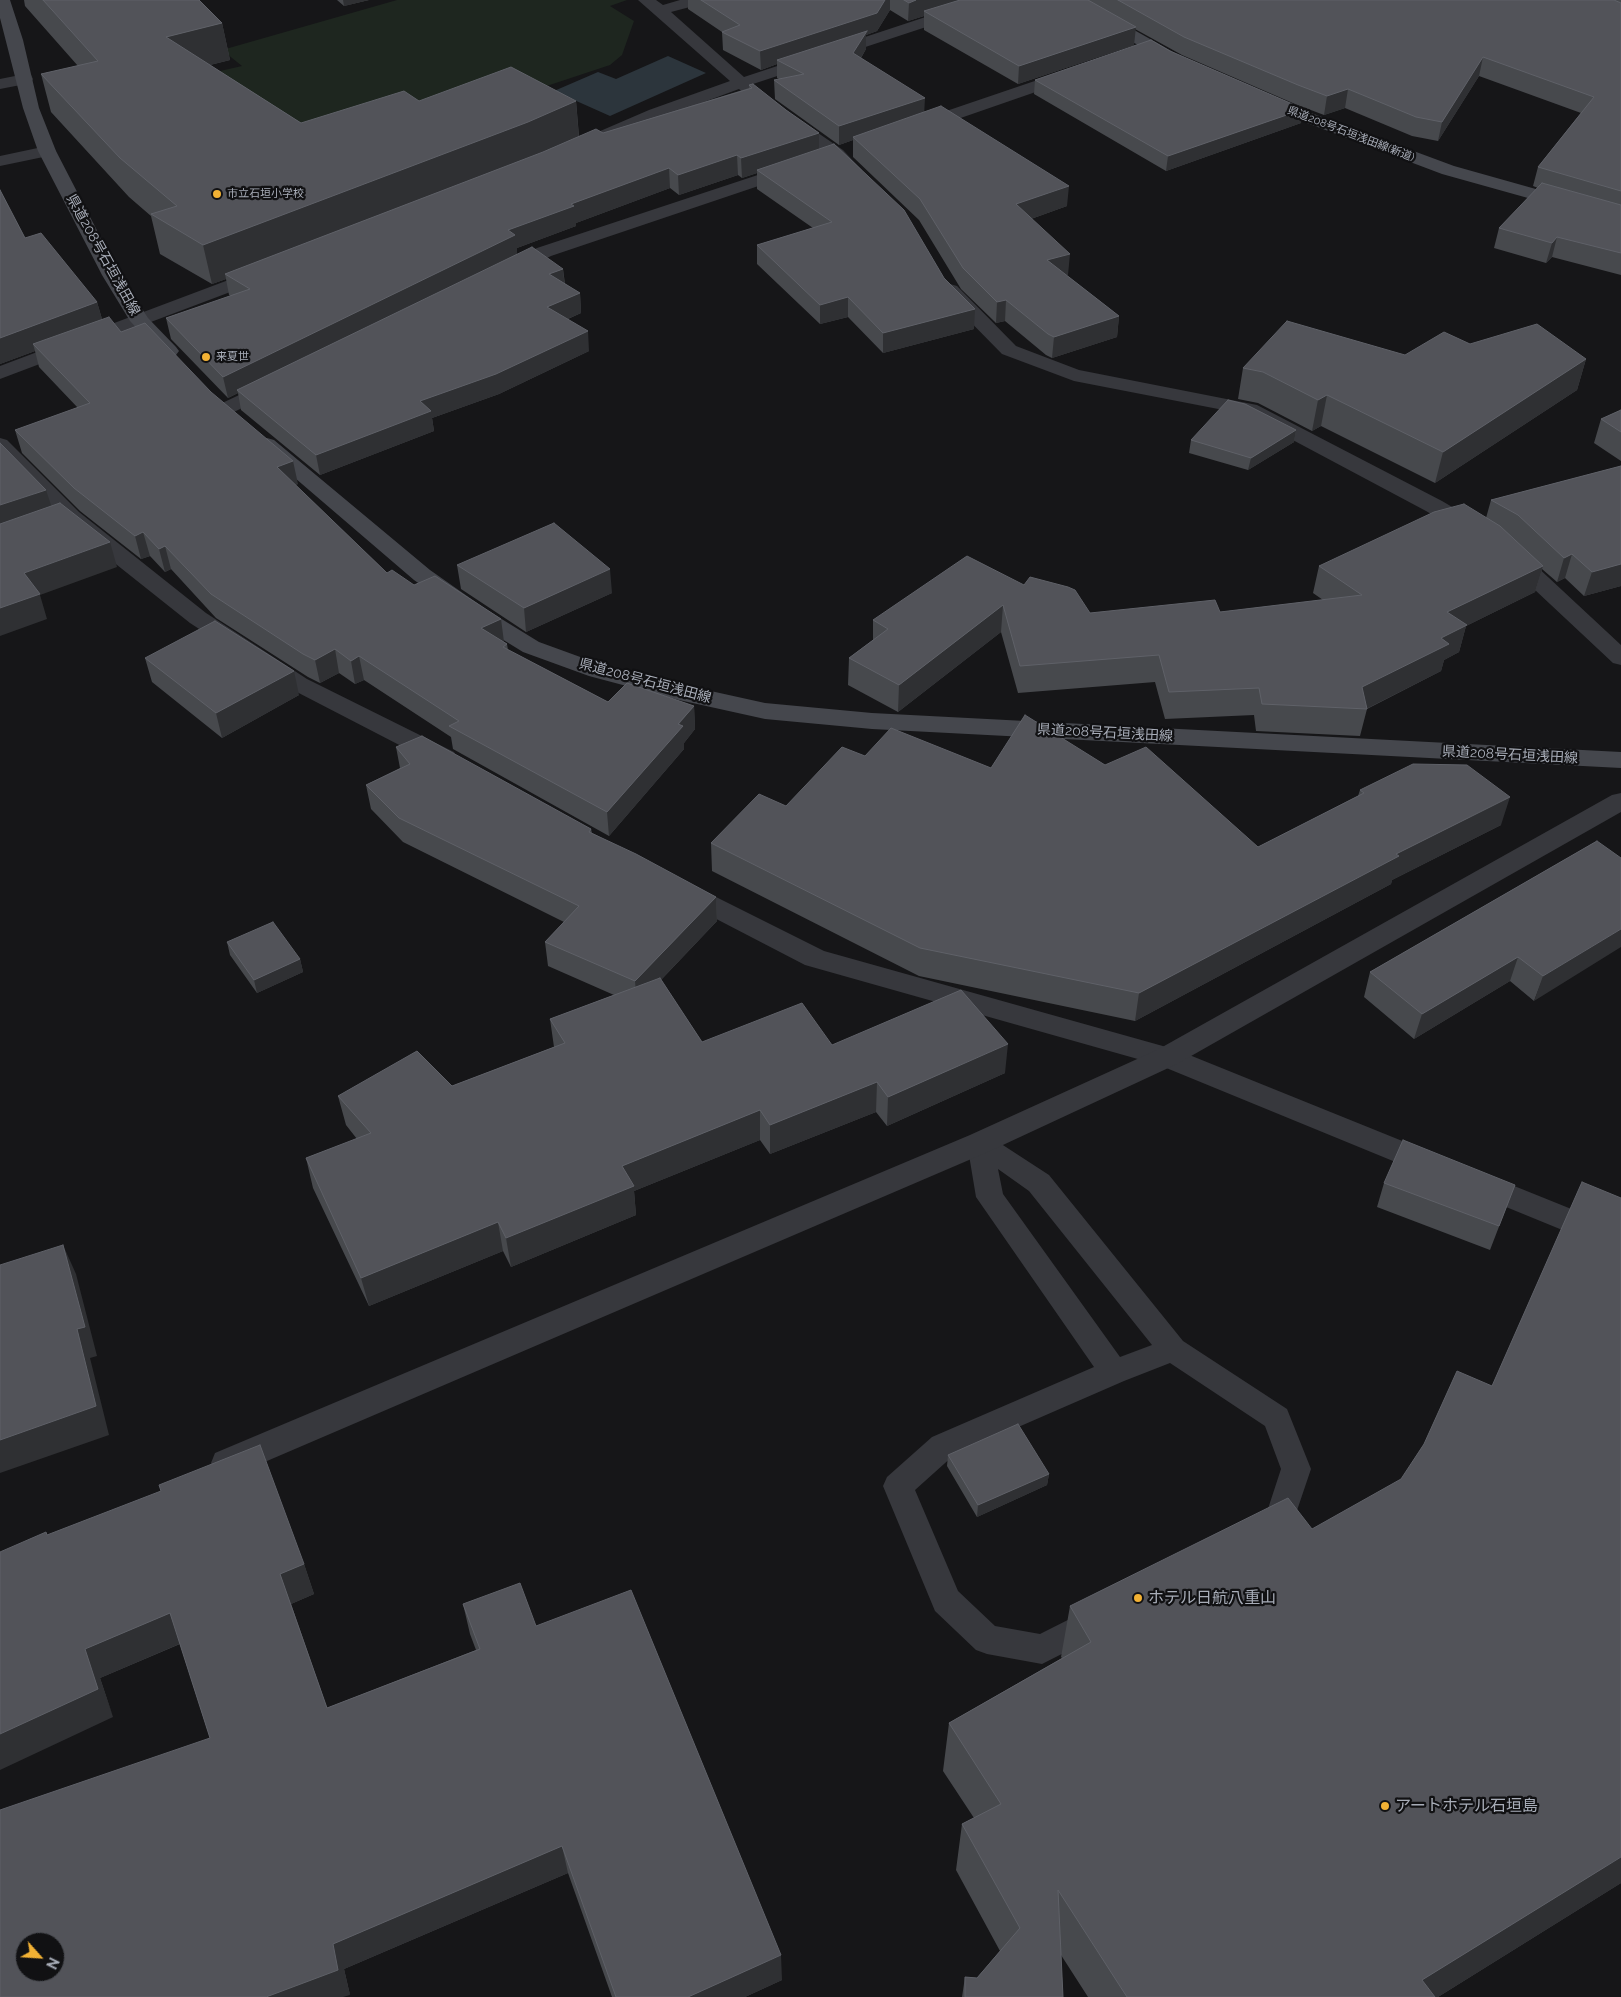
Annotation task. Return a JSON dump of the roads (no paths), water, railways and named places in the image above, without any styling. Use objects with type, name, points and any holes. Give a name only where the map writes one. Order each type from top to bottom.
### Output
[{"type":"main road","points":[[1069,0],[1149,46],[1193,68]]},
{"type":"main road","name":"県道208号石垣浅田線","points":[[2,7],[25,79],[31,108],[47,151],[111,275],[140,321],[183,366]]},
{"type":"main road","name":"県道208号石垣浅田線(新道)","points":[[1254,96],[1344,132],[1448,170],[1621,219]]},
{"type":"main road","name":"県道208号石垣浅田線","points":[[232,414],[422,575],[479,615],[531,647],[597,671],[679,692],[765,711],[872,721],[1621,760]]},
{"type":"street","points":[[653,5],[699,0]]},
{"type":"street","points":[[583,146],[655,114],[741,83],[994,0]]},
{"type":"street","points":[[653,5],[741,83],[793,124],[846,151],[864,180]]},
{"type":"street","points":[[1131,53],[1149,46]]},
{"type":"street","points":[[901,132],[1085,69]]},
{"type":"street","points":[[0,84],[25,79]]},
{"type":"street","points":[[0,161],[47,151]]},
{"type":"street","points":[[491,278],[544,252],[846,151]]},
{"type":"street","points":[[0,373],[278,267]]},
{"type":"street","points":[[942,276],[952,293],[1009,350],[1074,375],[1250,409],[1434,506],[1502,546],[1621,657]]},
{"type":"street","points":[[232,414],[287,378]]},
{"type":"street","points":[[0,444],[63,521],[198,618],[299,684],[468,770]]},
{"type":"street","points":[[201,1474],[980,1143],[1167,1057],[1621,801]]},
{"type":"street","points":[[666,882],[815,958],[1167,1057],[1621,1242]]},
{"type":"lane","points":[[980,1143],[1040,1183],[1174,1350],[1277,1418],[1296,1469],[1276,1530],[1042,1649],[987,1639],[946,1601],[898,1486],[943,1446],[1114,1372],[1174,1350]]},
{"type":"lane","points":[[980,1143],[990,1197],[1114,1372]]},
{"type":"place","name":"市立石垣小学校","points":[[217,194]]},
{"type":"place","name":"来夏世","points":[[206,357]]},
{"type":"place","name":"ホテル日航八重山","points":[[1138,1598]]},
{"type":"place","name":"アートホテル石垣島","points":[[1385,1806]]}]
